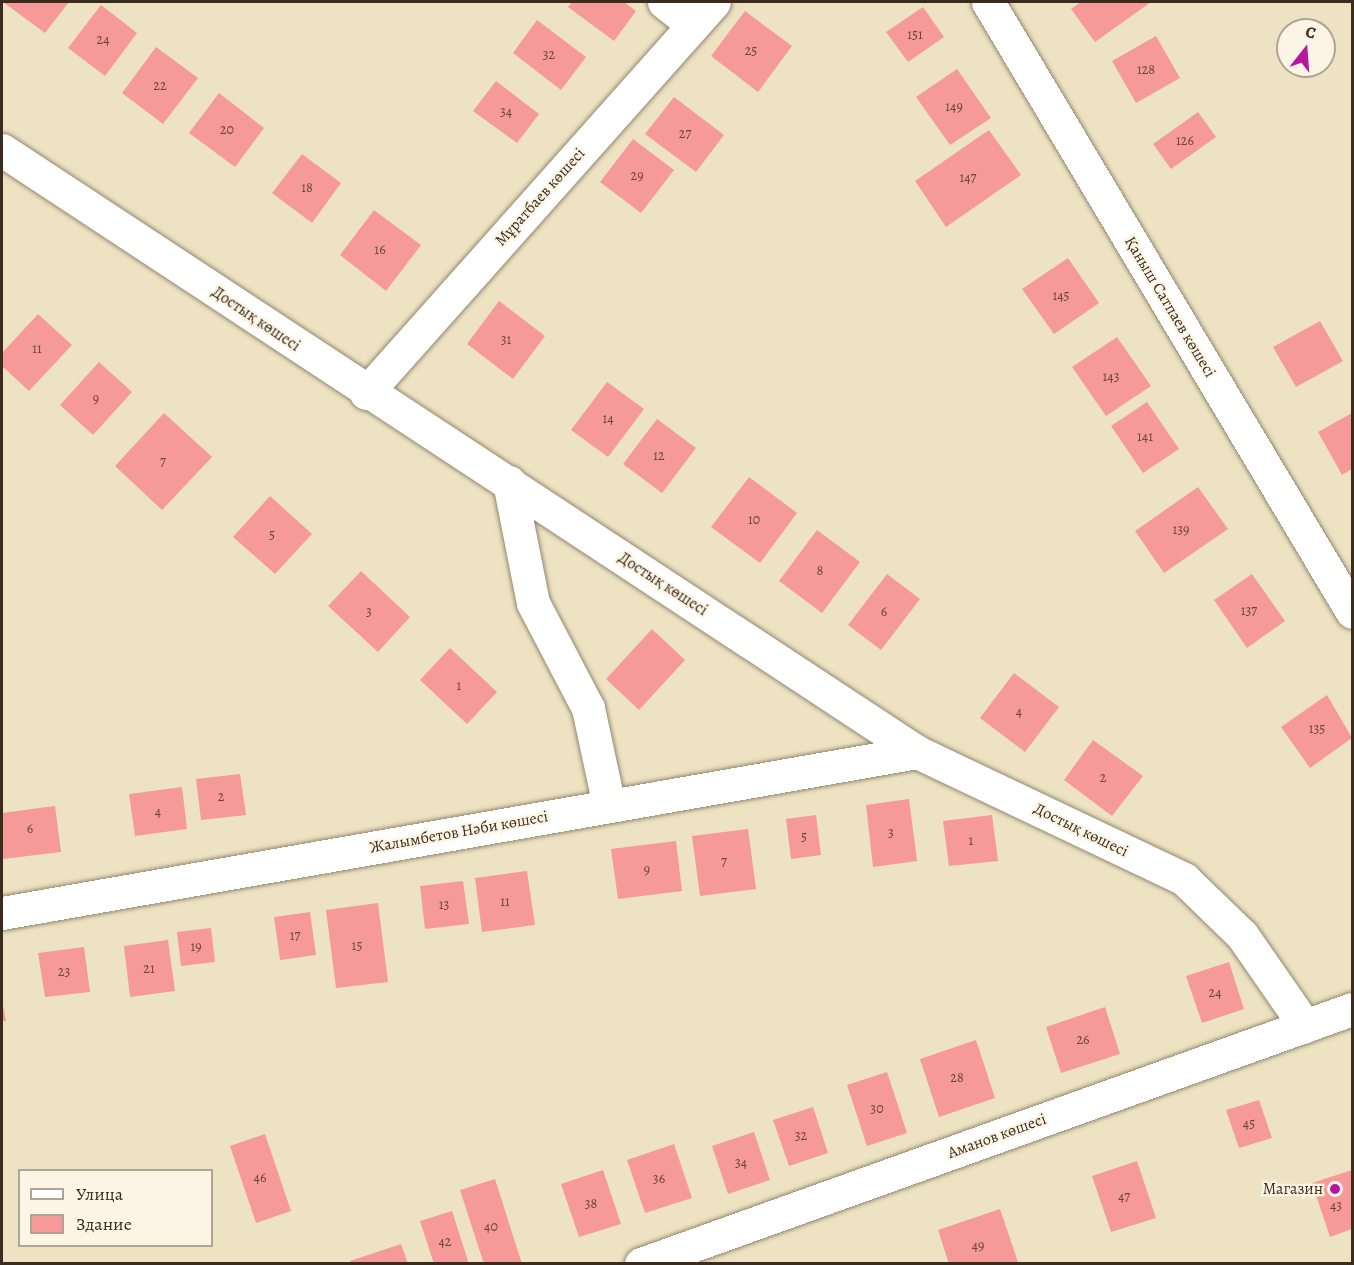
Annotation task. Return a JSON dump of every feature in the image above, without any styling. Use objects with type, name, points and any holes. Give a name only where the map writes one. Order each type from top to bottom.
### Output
[{"type":"street","points":[[664,2],[693,26]]},
{"type":"street","name":"Мұратбаев көшесі","points":[[366,393],[714,2]]},
{"type":"street","name":"Қаныш Сатпаев көшесі","points":[[988,2],[1353,612]]},
{"type":"street","name":"Достық көшесі","points":[[2,150],[366,393],[508,482],[917,752],[1184,879],[1242,935],[1305,1026]]},
{"type":"street","points":[[508,482],[532,603],[588,708],[609,806]]},
{"type":"street","name":"Жалымбетов Нәби көшесі","points":[[2,913],[917,752]]},
{"type":"street","name":"Аманов көшесі","points":[[641,1263],[1353,1009]]},
{"type":"building","points":[[3,2],[69,2],[45,33]]},
{"type":"building","points":[[572,2],[624,2],[636,11],[614,41],[568,7]]},
{"type":"building","points":[[1081,2],[1151,2],[1095,42],[1071,9]]},
{"type":"building","points":[[101,5],[137,33],[105,76],[68,48]]},
{"type":"building","points":[[923,7],[944,37],[908,62],[886,32]]},
{"type":"building","points":[[745,11],[792,46],[758,92],[711,56]]},
{"type":"building","points":[[537,20],[586,57],[561,90],[513,53]]},
{"type":"building","points":[[1156,36],[1180,78],[1136,103],[1112,61]]},
{"type":"building","points":[[156,47],[198,78],[163,124],[122,93]]},
{"type":"building","points":[[957,69],[991,118],[950,145],[916,97]]},
{"type":"building","points":[[496,81],[539,114],[517,143],[473,111]]},
{"type":"building","points":[[219,93],[264,128],[235,167],[189,133]]},
{"type":"building","points":[[674,97],[724,135],[696,172],[645,134]]},
{"type":"building","points":[[1198,112],[1216,137],[1171,169],[1153,144]]},
{"type":"building","points":[[989,130],[1021,175],[946,227],[915,181]]},
{"type":"building","points":[[633,139],[674,170],[641,213],[600,182]]},
{"type":"building","points":[[302,154],[341,183],[312,223],[272,193]]},
{"type":"building","points":[[374,210],[421,245],[386,291],[340,255]]},
{"type":"building","points":[[1068,258],[1099,303],[1054,334],[1022,289]]},
{"type":"building","points":[[499,301],[545,336],[513,379],[467,344]]},
{"type":"building","points":[[38,314],[72,345],[29,391],[2,366],[2,353]]},
{"type":"building","points":[[1320,321],[1343,361],[1296,387],[1273,347]]},
{"type":"building","points":[[1117,337],[1151,386],[1106,416],[1072,367]]},
{"type":"building","points":[[99,362],[132,392],[93,435],[60,405]]},
{"type":"building","points":[[607,382],[644,409],[608,457],[571,430]]},
{"type":"building","points":[[1147,402],[1179,449],[1143,473],[1111,426]]},
{"type":"building","points":[[164,413],[212,457],[162,510],[115,466]]},
{"type":"building","points":[[1352,413],[1352,469],[1342,475],[1318,432]]},
{"type":"building","points":[[657,419],[696,448],[662,493],[623,464]]},
{"type":"building","points":[[749,477],[797,513],[760,563],[711,527]]},
{"type":"building","points":[[1198,487],[1228,529],[1164,573],[1135,531]]},
{"type":"building","points":[[270,496],[312,534],[275,574],[233,537]]},
{"type":"building","points":[[817,530],[860,562],[822,613],[779,581]]},
{"type":"building","points":[[361,571],[410,617],[378,652],[328,606]]},
{"type":"building","points":[[887,574],[920,599],[881,650],[848,625]]},
{"type":"building","points":[[1252,574],[1285,621],[1247,648],[1214,600]]},
{"type":"building","points":[[652,629],[685,660],[639,710],[606,679]]},
{"type":"building","points":[[450,648],[497,692],[467,724],[420,680]]},
{"type":"building","points":[[1014,673],[1059,707],[1025,752],[980,718]]},
{"type":"building","points":[[1327,695],[1352,738],[1310,768],[1281,727]]},
{"type":"building","points":[[1093,740],[1143,776],[1112,816],[1064,780]]},
{"type":"building","points":[[240,774],[246,815],[201,820],[196,779]]},
{"type":"building","points":[[182,787],[187,829],[135,836],[129,794]]},
{"type":"building","points":[[909,799],[917,861],[873,867],[866,805]]},
{"type":"building","points":[[55,806],[61,852],[3,859],[2,813]]},
{"type":"building","points":[[816,815],[821,855],[791,859],[786,819]]},
{"type":"building","points":[[992,815],[998,861],[949,866],[943,821]]},
{"type":"building","points":[[748,829],[756,889],[700,896],[692,836]]},
{"type":"building","points":[[676,841],[682,891],[618,899],[611,849]]},
{"type":"building","points":[[527,871],[535,925],[482,932],[475,878]]},
{"type":"building","points":[[463,881],[469,924],[425,929],[420,886]]},
{"type":"building","points":[[378,903],[388,982],[336,988],[326,910]]},
{"type":"building","points":[[310,912],[316,955],[280,960],[274,917]]},
{"type":"building","points":[[211,928],[215,962],[181,966],[177,932]]},
{"type":"building","points":[[168,940],[175,991],[130,997],[124,946]]},
{"type":"building","points":[[84,947],[90,992],[45,997],[38,953]]},
{"type":"building","points":[[1229,962],[1244,1009],[1202,1023],[1186,976]]},
{"type":"building","points":[[2,1000],[6,1021],[2,1021]]},
{"type":"building","points":[[1105,1007],[1120,1054],[1061,1073],[1046,1027]]},
{"type":"building","points":[[976,1040],[995,1098],[939,1117],[920,1059]]},
{"type":"building","points":[[887,1072],[907,1133],[867,1146],[847,1085]]},
{"type":"building","points":[[1259,1100],[1272,1138],[1239,1148],[1226,1110]]},
{"type":"building","points":[[813,1107],[828,1153],[789,1166],[773,1120]]},
{"type":"building","points":[[754,1132],[770,1180],[728,1194],[712,1146]]},
{"type":"building","points":[[265,1134],[291,1211],[256,1223],[230,1146]]},
{"type":"building","points":[[674,1144],[692,1198],[645,1213],[627,1160]]},
{"type":"building","points":[[1137,1161],[1156,1218],[1111,1232],[1092,1176]]},
{"type":"building","points":[[603,1170],[621,1224],[579,1237],[561,1184]]},
{"type":"building","points":[[1352,1170],[1352,1229],[1330,1237],[1312,1183]]},
{"type":"building","points":[[495,1179],[522,1264],[484,1264],[460,1190]]},
{"type":"building","points":[[1000,1209],[1018,1262],[949,1264],[938,1230]]},
{"type":"building","points":[[452,1211],[469,1264],[434,1264],[420,1221]]},
{"type":"building","points":[[401,1244],[408,1264],[351,1264],[350,1261]]},
{"type":"place","name":"Магазин","points":[[1335,1189]]}]
